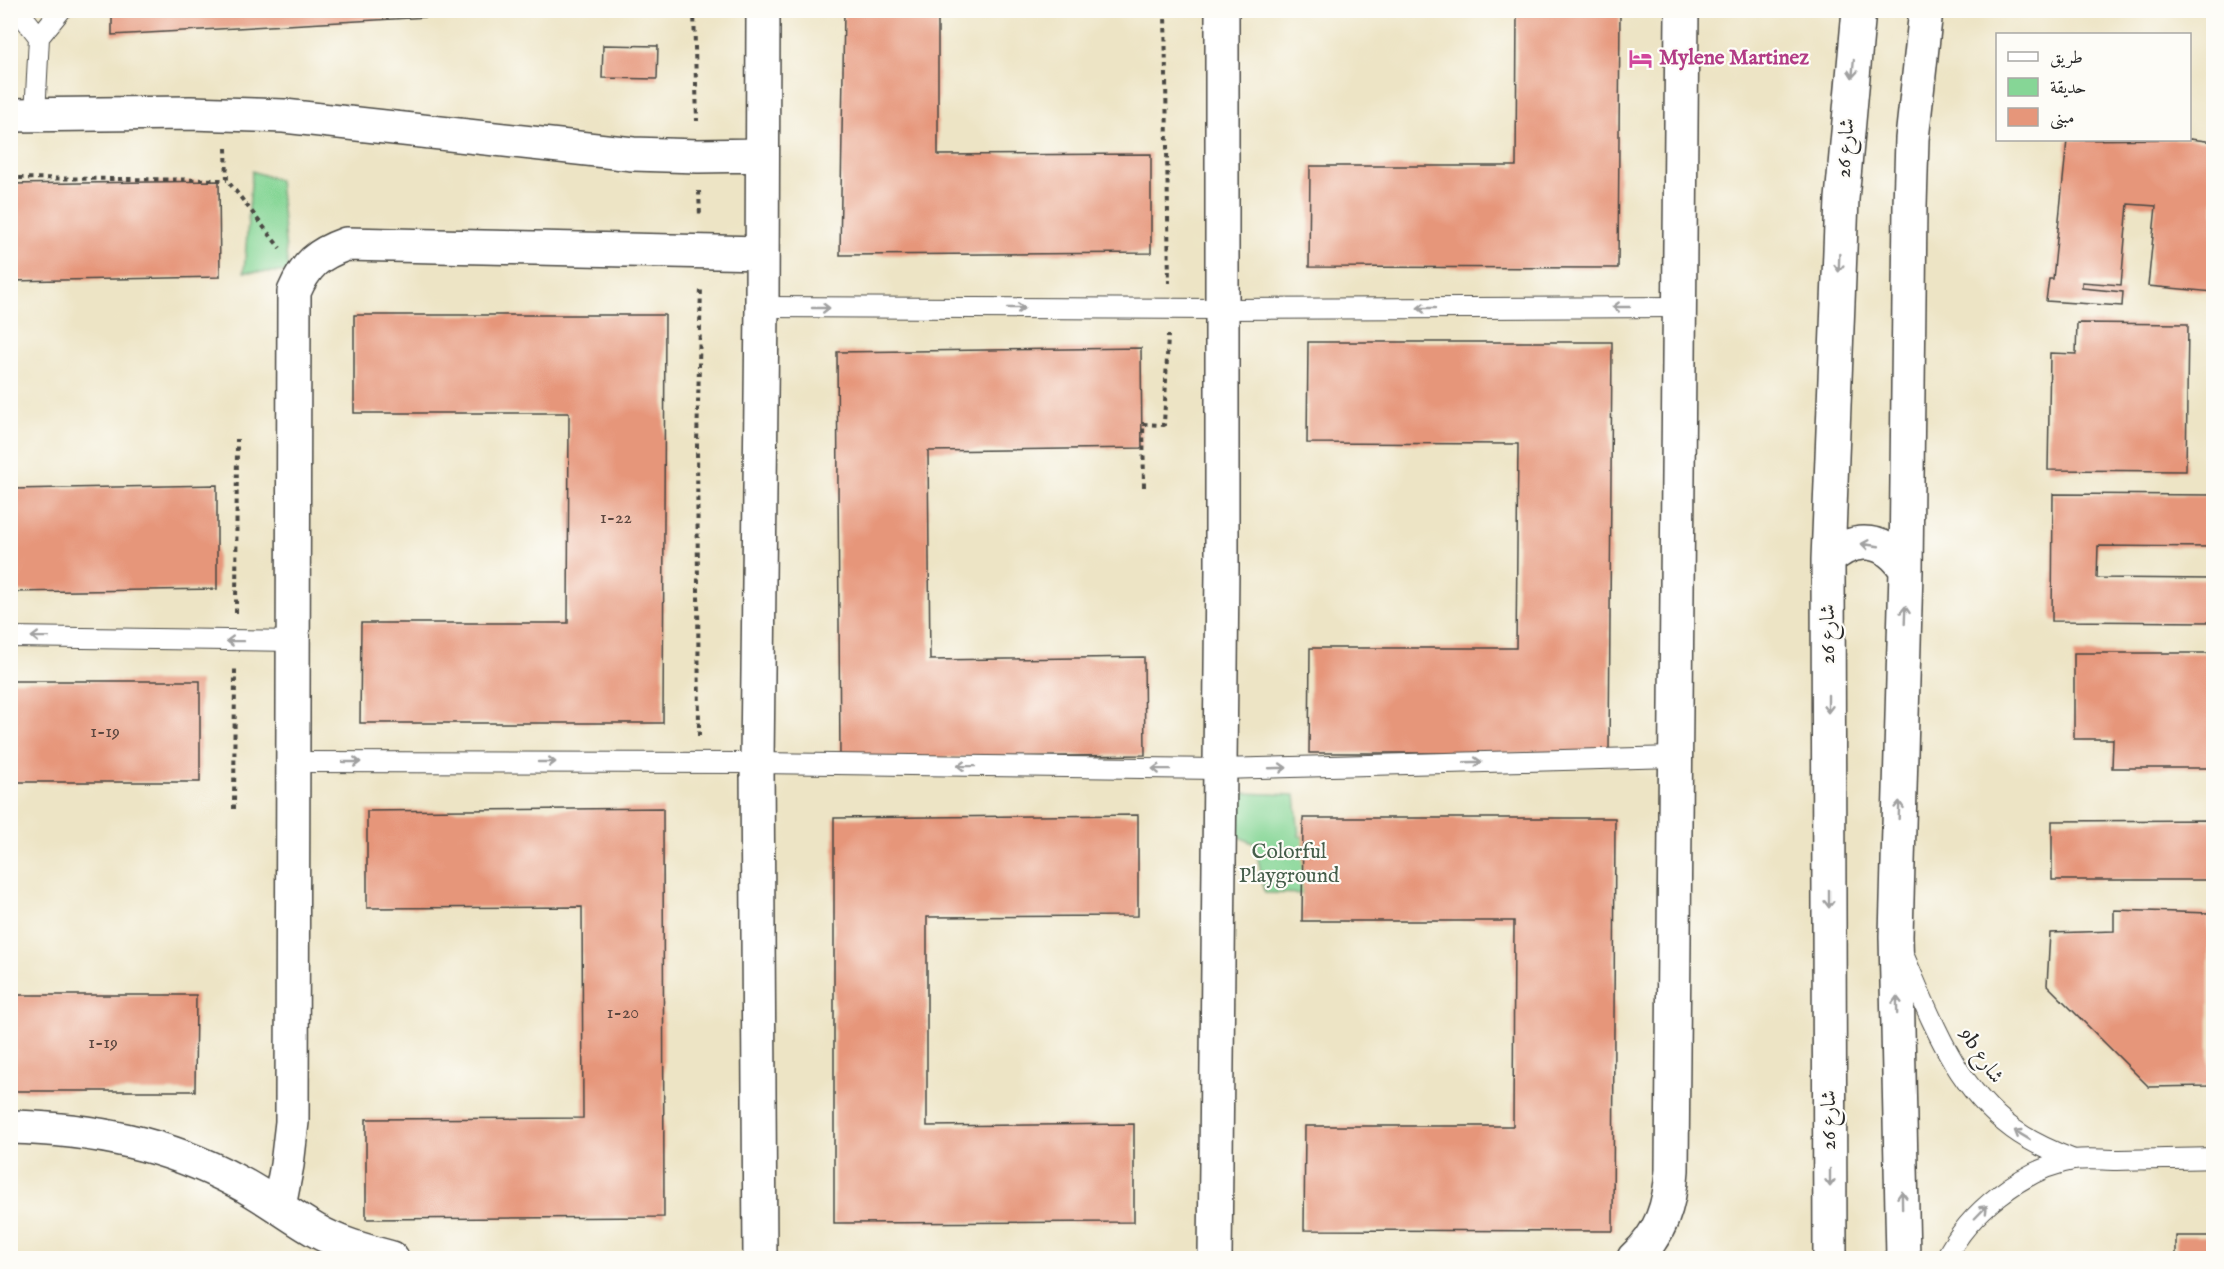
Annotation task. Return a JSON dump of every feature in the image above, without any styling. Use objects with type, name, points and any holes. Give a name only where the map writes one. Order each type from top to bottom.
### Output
[{"type":"street","points":[[760,1258],[757,763],[763,10]]},
{"type":"street","points":[[1215,1258],[1222,10]]},
{"type":"street","points":[[1634,1258],[1656,1233],[1665,1214],[1671,1192],[1682,10]]},
{"type":"street","name":"شارع 26","points":[[1830,1258],[1828,560],[1842,199],[1859,10]]},
{"type":"street","points":[[1903,1258],[1896,936],[1906,570],[1910,206],[1912,140],[1928,15]]},
{"type":"street","points":[[23,115],[225,114],[318,119],[633,154],[762,155]]},
{"type":"street","points":[[279,1207],[292,1122],[294,292],[302,275],[313,260],[328,250],[346,244],[762,253]]},
{"type":"street","points":[[1828,560],[1838,551],[1863,542],[1877,544],[1889,550],[1906,570]]},
{"type":"street","points":[[10,1127],[58,1128],[151,1146],[196,1162],[238,1182],[317,1231],[358,1249],[392,1258]]},
{"type":"lane","points":[[22,10],[25,19],[39,37]]},
{"type":"lane","points":[[23,115],[39,37],[61,10]]},
{"type":"lane","points":[[762,307],[1170,309],[1679,307]]},
{"type":"lane","points":[[10,637],[294,641]]},
{"type":"lane","points":[[294,762],[757,763],[1219,769],[1675,757]]},
{"type":"lane","name":"9b شارع","points":[[1896,936],[1942,1044],[1966,1083],[1988,1108],[2014,1130],[2043,1147],[2074,1160]]},
{"type":"lane","name":"9b شارع","points":[[1946,1258],[1968,1225],[1990,1203],[2016,1184],[2044,1170],[2074,1160],[2214,1158]]},
{"type":"path","points":[[694,10],[702,252],[697,444],[699,763]]},
{"type":"path","points":[[1144,487],[1143,424],[1164,425],[1170,309],[1165,10]]},
{"type":"path","points":[[225,114],[227,180],[302,275]]},
{"type":"path","points":[[10,178],[227,180]]},
{"type":"green space","points":[[252,171],[279,180],[288,272],[244,272]]},
{"type":"green space","name":"Colorful Playground","points":[[1243,793],[1295,795],[1299,836],[1325,842],[1311,894],[1265,893],[1255,844],[1226,831]]},
{"type":"building","points":[[112,10],[517,10],[517,12],[112,35]]},
{"type":"building","points":[[844,10],[938,10],[938,155],[1151,154],[1151,253],[840,255]]},
{"type":"building","points":[[1517,10],[1620,10],[1618,268],[1309,267],[1310,166],[1516,166]]},
{"type":"building","points":[[603,45],[658,46],[657,79],[602,78]]},
{"type":"building","points":[[2191,139],[2214,142],[2214,292],[2148,286],[2156,206],[2128,204],[2121,285],[2082,282],[2082,288],[2123,292],[2122,306],[2046,301],[2049,279],[2053,279],[2067,141],[2191,141]]},
{"type":"building","points":[[219,181],[220,277],[10,281],[10,184]]},
{"type":"building","points":[[354,315],[665,315],[663,723],[360,723],[361,623],[568,623],[569,413],[354,413]]},
{"type":"building","points":[[2077,323],[2188,324],[2186,471],[2048,470],[2050,353],[2076,354]]},
{"type":"building","points":[[1308,342],[1612,342],[1609,753],[1309,753],[1310,648],[1516,648],[1518,444],[1307,443]]},
{"type":"building","points":[[1141,348],[1142,448],[928,451],[930,660],[1144,657],[1145,755],[840,759],[837,352]]},
{"type":"building","points":[[10,457],[13,457],[13,489],[217,485],[217,589],[10,592]]},
{"type":"building","points":[[2053,494],[2214,495],[2214,547],[2098,546],[2097,578],[2214,579],[2214,622],[2052,621]]},
{"type":"building","points":[[2074,653],[2214,653],[2214,768],[2112,768],[2113,739],[2074,739]]},
{"type":"building","points":[[10,681],[200,681],[200,782],[10,782]]},
{"type":"building","points":[[663,808],[664,1217],[366,1219],[366,1119],[583,1118],[582,907],[367,908],[367,811]]},
{"type":"building","points":[[1138,815],[1138,916],[927,917],[927,1126],[1134,1124],[1134,1222],[834,1223],[834,818]]},
{"type":"building","points":[[1303,818],[1615,818],[1613,1231],[1304,1230],[1305,1126],[1513,1126],[1514,921],[1302,921]]},
{"type":"building","points":[[2214,820],[2214,880],[2052,880],[2052,821]]},
{"type":"building","points":[[2114,910],[2209,913],[2209,1086],[2149,1087],[2047,985],[2050,933],[2114,931]]},
{"type":"building","points":[[10,995],[196,995],[195,1091],[10,1091]]},
{"type":"building","points":[[2176,1236],[2214,1236],[2214,1258],[2176,1258]]},
{"type":"place","name":"Mylene Martinez","points":[[1641,58]]}]
